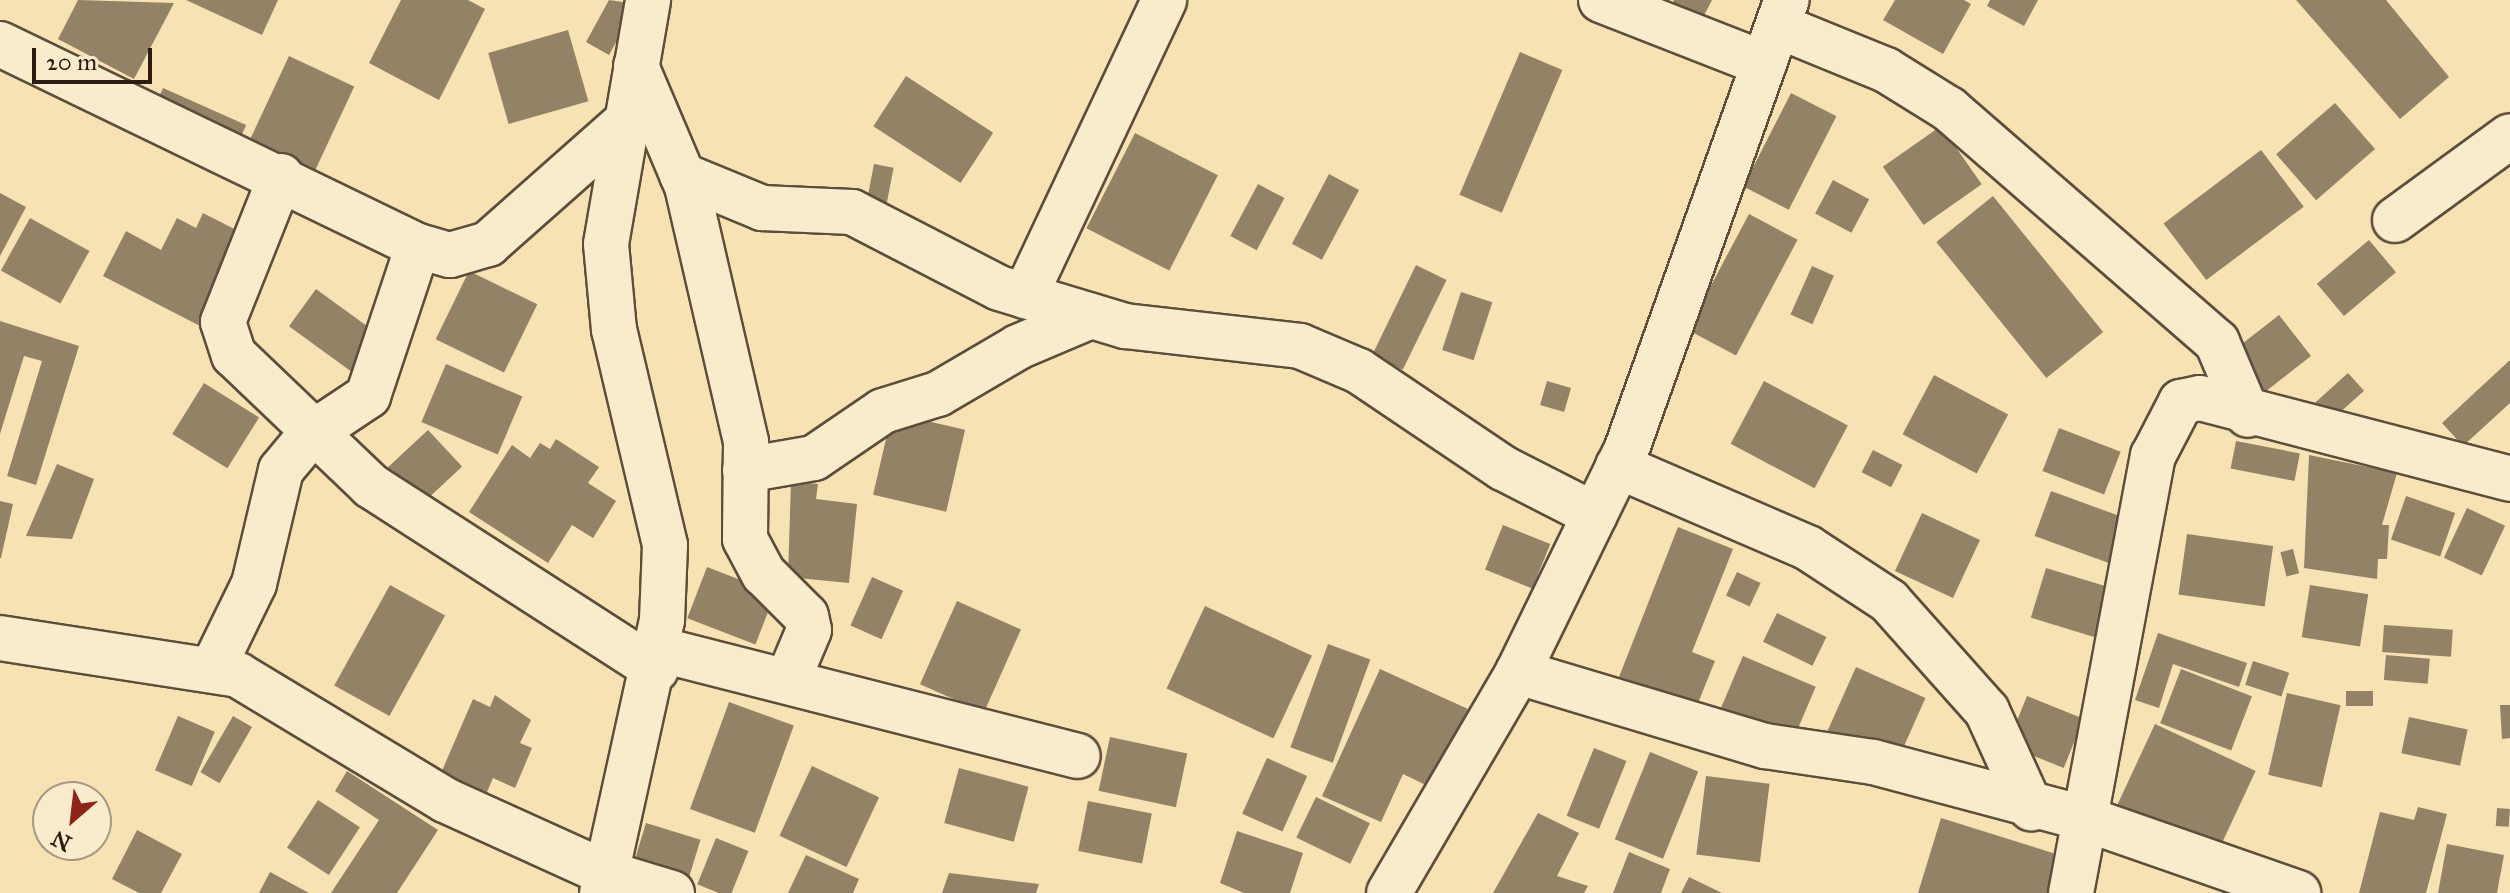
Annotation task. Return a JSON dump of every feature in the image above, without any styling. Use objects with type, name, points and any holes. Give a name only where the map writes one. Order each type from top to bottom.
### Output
[{"type":"street","points":[[604,883],[657,659],[665,545],[614,330],[606,244],[648,0]]},
{"type":"street","points":[[1025,296],[1164,0]]},
{"type":"street","points":[[1601,0],[1777,30],[1886,70],[1949,109],[2217,342],[2248,415]]},
{"type":"street","points":[[1389,893],[1518,672],[1618,466],[1777,30]]},
{"type":"street","points":[[0,44],[281,176],[418,246],[450,255],[488,244],[627,121]]},
{"type":"street","points":[[636,66],[682,175],[746,442],[750,554],[800,605],[809,630],[788,680]]},
{"type":"street","points":[[2395,220],[2510,136]]},
{"type":"street","points":[[682,175],[762,208],[852,212],[1025,296],[1091,316],[1300,346],[1359,371],[1503,468],[1595,515]]},
{"type":"street","points":[[281,176],[222,333],[234,355],[311,434],[371,486],[657,659],[788,680],[1078,756]]},
{"type":"street","points":[[213,668],[254,584],[273,489],[311,434],[368,396],[418,246]]},
{"type":"street","points":[[745,470],[814,458],[883,411],[938,394],[1018,347],[1091,316]]},
{"type":"street","points":[[2071,893],[2153,456],[2169,415],[2181,402],[2200,398],[2248,415],[2510,479]]},
{"type":"street","points":[[1618,466],[1808,548],[1889,601],[1987,711],[2031,808]]},
{"type":"street","points":[[0,638],[44,651],[213,668],[238,675],[445,800],[604,883],[672,893]]},
{"type":"street","points":[[1518,672],[1765,746],[1873,762],[2031,808],[2083,818],[2298,893]]},
{"type":"building","points":[[78,0],[174,3],[134,79],[58,39]]},
{"type":"building","points":[[186,0],[278,0],[262,35]]},
{"type":"building","points":[[401,0],[468,0],[485,9],[439,100],[369,63]]},
{"type":"building","points":[[609,0],[637,4],[609,55],[586,42]]},
{"type":"building","points":[[1674,0],[1712,0],[1699,25],[1669,9]]},
{"type":"building","points":[[1895,0],[1964,0],[1971,4],[1943,54],[1883,20]]},
{"type":"building","points":[[1990,0],[2038,0],[2024,26],[1987,6]]},
{"type":"building","points":[[2296,0],[2386,0],[2449,77],[2400,119]]},
{"type":"building","points":[[568,30],[588,101],[509,124],[488,53]]},
{"type":"building","points":[[1520,52],[1562,70],[1502,213],[1459,195]]},
{"type":"building","points":[[289,56],[354,86],[312,178],[246,148]]},
{"type":"building","points":[[906,76],[993,133],[961,183],[873,126]]},
{"type":"building","points":[[163,88],[246,125],[237,146],[154,109]]},
{"type":"building","points":[[1791,93],[1836,116],[1789,210],[1743,187]]},
{"type":"building","points":[[2335,103],[2375,149],[2316,200],[2276,154]]},
{"type":"building","points":[[1941,126],[1982,184],[1924,225],[1883,167]]},
{"type":"building","points":[[1135,133],[1218,175],[1169,271],[1086,228]]},
{"type":"building","points":[[2261,150],[2304,207],[2206,280],[2164,223]]},
{"type":"building","points":[[874,164],[894,168],[886,208],[866,204]]},
{"type":"building","points":[[1329,174],[1359,190],[1322,260],[1292,244]]},
{"type":"building","points":[[1833,180],[1869,199],[1851,233],[1815,214]]},
{"type":"building","points":[[1258,184],[1284,198],[1257,250],[1230,236]]},
{"type":"building","points":[[0,193],[26,207],[0,256]]},
{"type":"building","points":[[1993,196],[2103,332],[2046,378],[1936,242]]},
{"type":"building","points":[[203,213],[250,237],[202,327],[103,276],[126,231],[161,250],[177,218],[196,228]]},
{"type":"building","points":[[1749,214],[1798,240],[1736,355],[1687,330]]},
{"type":"building","points":[[30,218],[89,251],[60,303],[1,270]]},
{"type":"building","points":[[2369,240],[2396,272],[2344,316],[2317,284]]},
{"type":"building","points":[[1416,265],[1447,280],[1403,370],[1372,355]]},
{"type":"building","points":[[1812,266],[1834,276],[1812,324],[1790,314]]},
{"type":"building","points":[[469,271],[537,304],[504,373],[436,339]]},
{"type":"building","points":[[316,289],[382,337],[355,374],[289,326]]},
{"type":"building","points":[[1461,292],[1492,302],[1474,360],[1442,350]]},
{"type":"building","points":[[2279,315],[2311,356],[2258,397],[2226,356]]},
{"type":"building","points":[[0,321],[79,346],[36,485],[7,476],[42,361],[24,356],[0,434]]},
{"type":"building","points":[[2510,360],[2510,403],[2463,446],[2442,423]]},
{"type":"building","points":[[446,364],[522,396],[498,454],[421,422]]},
{"type":"building","points":[[2348,373],[2364,391],[2325,426],[2309,408]]},
{"type":"building","points":[[1934,375],[2008,414],[1977,474],[1903,434]]},
{"type":"building","points":[[1547,381],[1571,388],[1564,412],[1540,405]]},
{"type":"building","points":[[1764,381],[1848,426],[1815,488],[1731,444]]},
{"type":"building","points":[[204,383],[259,417],[227,468],[172,434]]},
{"type":"building","points":[[892,413],[965,430],[946,512],[873,495]]},
{"type":"building","points":[[2059,428],[2121,452],[2104,495],[2043,471]]},
{"type":"building","points":[[428,430],[462,467],[420,505],[386,469]]},
{"type":"building","points":[[556,439],[599,467],[588,483],[616,501],[593,538],[572,525],[548,563],[469,512],[512,445],[530,458],[540,443],[550,449]]},
{"type":"building","points":[[2236,441],[2300,453],[2294,481],[2231,468]]},
{"type":"building","points":[[1873,450],[1902,465],[1891,487],[1862,472]]},
{"type":"building","points":[[2309,455],[2397,473],[2382,525],[2389,525],[2387,559],[2378,559],[2377,579],[2304,568]]},
{"type":"building","points":[[57,464],[94,479],[72,539],[26,536]]},
{"type":"building","points":[[791,481],[818,484],[816,499],[857,504],[849,583],[788,577]]},
{"type":"building","points":[[2051,491],[2125,518],[2109,563],[2035,536]]},
{"type":"building","points":[[2406,496],[2455,513],[2440,556],[2391,539]]},
{"type":"building","points":[[0,501],[13,504],[1,558],[0,558]]},
{"type":"building","points":[[2467,508],[2505,526],[2482,576],[2444,558]]},
{"type":"building","points":[[1922,513],[1980,540],[1953,598],[1895,571]]},
{"type":"building","points":[[1503,525],[1550,544],[1532,589],[1485,570]]},
{"type":"building","points":[[1678,527],[1733,549],[1692,652],[1715,661],[1696,708],[1619,677]]},
{"type":"building","points":[[2187,534],[2273,546],[2265,607],[2179,594]]},
{"type":"building","points":[[2293,549],[2299,573],[2286,576],[2280,552]]},
{"type":"building","points":[[707,567],[775,593],[755,645],[687,618]]},
{"type":"building","points":[[2046,568],[2110,588],[2095,637],[2031,618]]},
{"type":"building","points":[[1737,572],[1761,583],[1750,607],[1726,596]]},
{"type":"building","points":[[872,577],[903,591],[882,639],[850,625]]},
{"type":"building","points":[[390,585],[445,616],[389,716],[334,686]]},
{"type":"building","points":[[2310,585],[2368,594],[2360,647],[2302,637]]},
{"type":"building","points":[[957,601],[1021,629],[984,713],[920,684]]},
{"type":"building","points":[[1205,606],[1312,656],[1273,738],[1167,688]]},
{"type":"building","points":[[1777,613],[1826,637],[1812,666],[1763,642]]},
{"type":"building","points":[[2384,625],[2453,630],[2451,657],[2382,652]]},
{"type":"building","points":[[2158,633],[2247,663],[2239,687],[2173,664],[2159,708],[2135,700]]},
{"type":"building","points":[[1328,644],[1370,659],[1333,763],[1290,747]]},
{"type":"building","points":[[2386,655],[2430,659],[2428,684],[2384,680]]},
{"type":"building","points":[[1743,656],[1816,687],[1791,745],[1718,714]]},
{"type":"building","points":[[2253,661],[2289,673],[2281,697],[2245,685]]},
{"type":"building","points":[[1856,667],[1925,698],[1895,766],[1825,736]]},
{"type":"building","points":[[1380,669],[1468,709],[1432,788],[1403,774],[1381,822],[1322,796]]},
{"type":"building","points":[[2181,669],[2252,696],[2231,750],[2160,723]]},
{"type":"building","points":[[2346,691],[2373,691],[2373,706],[2346,706]]},
{"type":"building","points":[[2287,693],[2341,705],[2322,787],[2268,775]]},
{"type":"building","points":[[495,695],[531,720],[520,743],[532,748],[515,788],[493,778],[484,799],[438,780],[473,699],[490,707]]},
{"type":"building","points":[[2027,696],[2084,719],[2064,768],[2007,745]]},
{"type":"building","points":[[729,702],[794,726],[755,833],[690,809]]},
{"type":"building","points":[[2500,705],[2510,705],[2510,738],[2502,739]]},
{"type":"building","points":[[178,716],[215,732],[192,786],[155,770]]},
{"type":"building","points":[[233,716],[252,727],[220,783],[200,772]]},
{"type":"building","points":[[2409,717],[2468,729],[2460,766],[2401,753]]},
{"type":"building","points":[[2155,724],[2256,771],[2215,859],[2114,812]]},
{"type":"building","points":[[1110,737],[1187,753],[1176,807],[1099,791]]},
{"type":"building","points":[[1594,748],[1626,761],[1599,829],[1567,816]]},
{"type":"building","points":[[1650,752],[1698,771],[1663,859],[1615,839]]},
{"type":"building","points":[[1267,758],[1307,776],[1282,832],[1242,814]]},
{"type":"building","points":[[812,766],[879,797],[847,867],[779,836]]},
{"type":"building","points":[[959,768],[1029,787],[1014,842],[944,823]]},
{"type":"building","points":[[347,771],[438,830],[397,893],[331,893],[379,820],[335,791]]},
{"type":"building","points":[[1706,776],[1770,784],[1760,862],[1696,854]]},
{"type":"building","points":[[1316,797],[1370,823],[1350,864],[1296,837]]},
{"type":"building","points":[[318,800],[360,827],[329,875],[287,848]]},
{"type":"building","points":[[1088,801],[1152,813],[1142,863],[1078,851]]},
{"type":"building","points":[[2418,807],[2447,814],[2426,893],[2359,893],[2380,812],[2414,820]]},
{"type":"building","points":[[2497,808],[2510,809],[2509,827],[2496,826]]},
{"type":"building","points":[[1538,813],[1579,833],[1557,876],[1588,886],[1584,893],[1493,893]]},
{"type":"building","points":[[1941,818],[2072,859],[2061,893],[1918,893]]},
{"type":"building","points":[[646,823],[701,840],[686,887],[631,871]]},
{"type":"building","points":[[137,830],[182,854],[161,893],[139,893],[112,879]]},
{"type":"building","points":[[1237,831],[1303,853],[1290,893],[1244,893],[1220,883]]},
{"type":"building","points":[[716,838],[748,851],[732,893],[719,893],[697,884]]},
{"type":"building","points":[[2447,844],[2504,855],[2497,893],[2438,893]]},
{"type":"building","points":[[1629,852],[1670,869],[1661,893],[1613,893]]},
{"type":"building","points":[[806,855],[859,879],[853,893],[788,893]]},
{"type":"building","points":[[270,872],[309,893],[259,893]]},
{"type":"building","points":[[949,873],[1039,884],[1036,893],[942,893]]},
{"type":"building","points":[[1689,877],[1722,893],[1681,893]]}]
